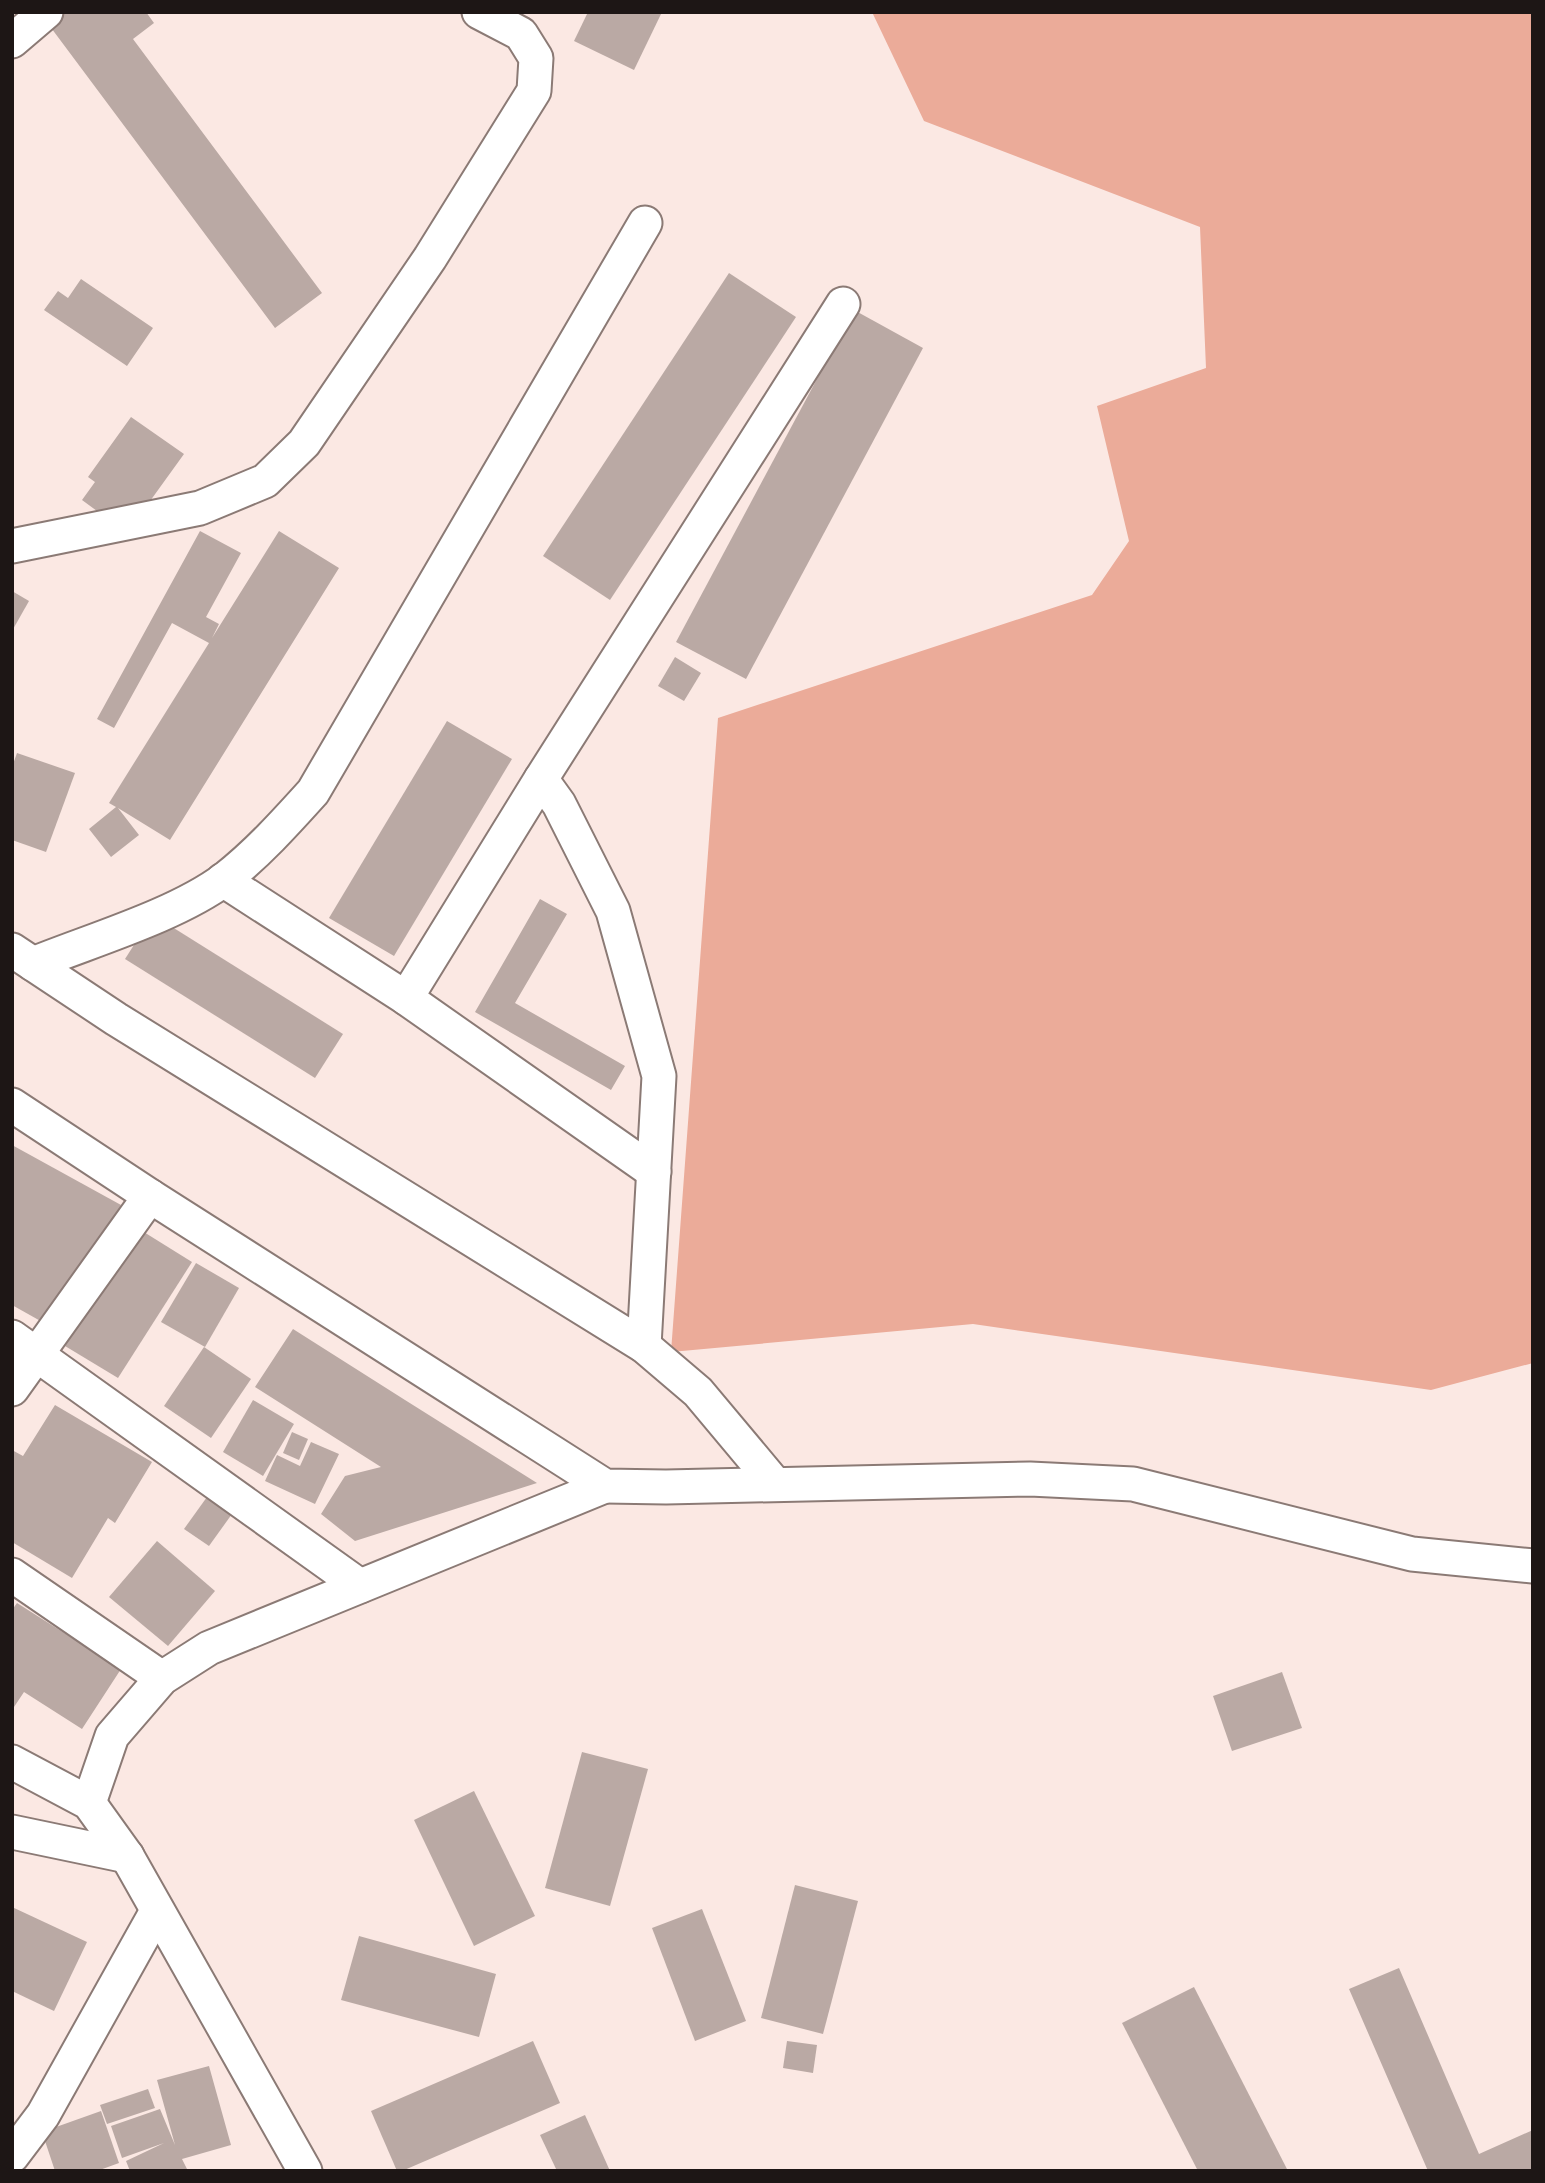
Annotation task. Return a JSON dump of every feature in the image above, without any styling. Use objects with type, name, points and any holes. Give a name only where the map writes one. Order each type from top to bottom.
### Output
[{"type":"street","points":[[12,41],[46,12]]},
{"type":"street","points":[[12,546],[200,508],[265,481],[304,443],[430,258],[534,91],[536,58],[521,34],[479,12]]},
{"type":"street","points":[[23,957],[175,908],[223,880],[269,841],[313,792],[645,223]]},
{"type":"street","points":[[406,998],[541,779],[843,304]]},
{"type":"street","points":[[541,779],[559,804],[613,911],[659,1076],[644,1346]]},
{"type":"street","points":[[223,880],[406,998],[654,1172]]},
{"type":"street","points":[[23,957],[140,1033],[644,1346],[698,1392],[775,1484]]},
{"type":"street","points":[[12,1105],[605,1486]]},
{"type":"street","points":[[12,1389],[24,1345],[150,1196]]},
{"type":"street","points":[[24,1345],[360,1586]]},
{"type":"street","points":[[89,1803],[112,1736],[162,1678],[209,1648],[605,1486],[1030,1479],[1133,1484],[1412,1554],[1533,1566]]},
{"type":"street","points":[[12,1575],[162,1678]]},
{"type":"street","points":[[12,1762],[89,1803],[127,1856],[305,2171]]},
{"type":"street","points":[[12,1832],[127,1856]]},
{"type":"street","points":[[12,2156],[43,2115],[157,1911]]},
{"type":"shaded area","points":[[872,12],[1533,12],[1533,1363],[1431,1390],[973,1324],[671,1352],[718,718],[1092,595],[1129,541],[1097,406],[1206,368],[1200,227],[924,121]]},
{"type":"building","points":[[49,12],[146,12],[154,23],[133,39],[322,293],[275,328],[43,17]]},
{"type":"building","points":[[588,12],[662,12],[634,70],[574,41]]},
{"type":"building","points":[[729,273],[796,317],[610,600],[543,556]]},
{"type":"building","points":[[81,279],[153,328],[127,366],[44,310],[58,291],[68,298]]},
{"type":"building","points":[[854,310],[923,348],[746,679],[676,642]]},
{"type":"building","points":[[131,417],[184,454],[127,533],[82,500],[95,482],[88,477]]},
{"type":"building","points":[[200,531],[241,553],[206,617],[219,624],[212,638],[279,531],[339,568],[170,840],[118,808],[139,835],[111,857],[89,829],[116,807],[109,803],[209,643],[172,623],[114,728],[97,719]]},
{"type":"building","points":[[12,591],[29,601],[12,631]]},
{"type":"building","points":[[675,657],[701,673],[684,701],[658,686]]},
{"type":"building","points":[[447,721],[512,759],[394,956],[329,918]]},
{"type":"building","points":[[17,753],[75,773],[46,852],[12,840],[12,767]]},
{"type":"building","points":[[540,899],[567,914],[515,1003],[625,1066],[611,1090],[475,1012]]},
{"type":"building","points":[[153,915],[343,1034],[315,1078],[125,959]]},
{"type":"building","points":[[12,1145],[121,1205],[53,1328],[12,1305]]},
{"type":"building","points":[[139,1229],[192,1262],[118,1378],[65,1346]]},
{"type":"building","points":[[196,1263],[239,1288],[205,1347],[161,1322]]},
{"type":"building","points":[[293,1329],[537,1483],[355,1541],[321,1514],[345,1476],[381,1467],[255,1387]]},
{"type":"building","points":[[204,1347],[251,1379],[211,1438],[164,1406]]},
{"type":"building","points":[[253,1400],[294,1424],[263,1476],[223,1452]]},
{"type":"building","points":[[55,1405],[152,1462],[115,1523],[108,1518],[72,1578],[12,1542],[12,1450],[23,1456]]},
{"type":"building","points":[[292,1432],[308,1439],[299,1460],[283,1453]]},
{"type":"building","points":[[311,1442],[339,1454],[315,1504],[265,1481],[277,1455],[300,1466]]},
{"type":"building","points":[[212,1490],[237,1507],[209,1546],[184,1529]]},
{"type":"building","points":[[157,1541],[215,1591],[168,1646],[109,1597]]},
{"type":"building","points":[[17,1603],[121,1669],[82,1729],[24,1692],[12,1710],[12,1610]]},
{"type":"building","points":[[1282,1672],[1302,1728],[1232,1751],[1213,1696]]},
{"type":"building","points":[[582,1752],[648,1769],[610,1906],[545,1888]]},
{"type":"building","points":[[474,1791],[535,1916],[474,1946],[414,1820]]},
{"type":"building","points":[[795,1885],[858,1901],[823,2034],[761,2018]]},
{"type":"building","points":[[12,1907],[87,1942],[54,2011],[12,1991]]},
{"type":"building","points":[[702,1909],[746,2021],[695,2041],[652,1928]]},
{"type":"building","points":[[359,1936],[496,1974],[479,2037],[341,2000]]},
{"type":"building","points":[[1399,1968],[1479,2154],[1533,2130],[1533,2171],[1428,2171],[1349,1989]]},
{"type":"building","points":[[1194,1987],[1288,2171],[1198,2171],[1122,2023]]},
{"type":"building","points":[[533,2041],[560,2103],[397,2171],[371,2111]]},
{"type":"building","points":[[787,2041],[817,2045],[813,2073],[783,2068]]},
{"type":"building","points":[[209,2066],[231,2145],[182,2159],[188,2171],[130,2171],[126,2161],[164,2143],[122,2158],[111,2126],[160,2109],[175,2145],[157,2080]]},
{"type":"building","points":[[148,2089],[155,2108],[107,2124],[100,2105]]},
{"type":"building","points":[[101,2111],[119,2163],[97,2171],[55,2171],[42,2132]]},
{"type":"building","points":[[585,2115],[610,2171],[557,2171],[540,2135]]}]
